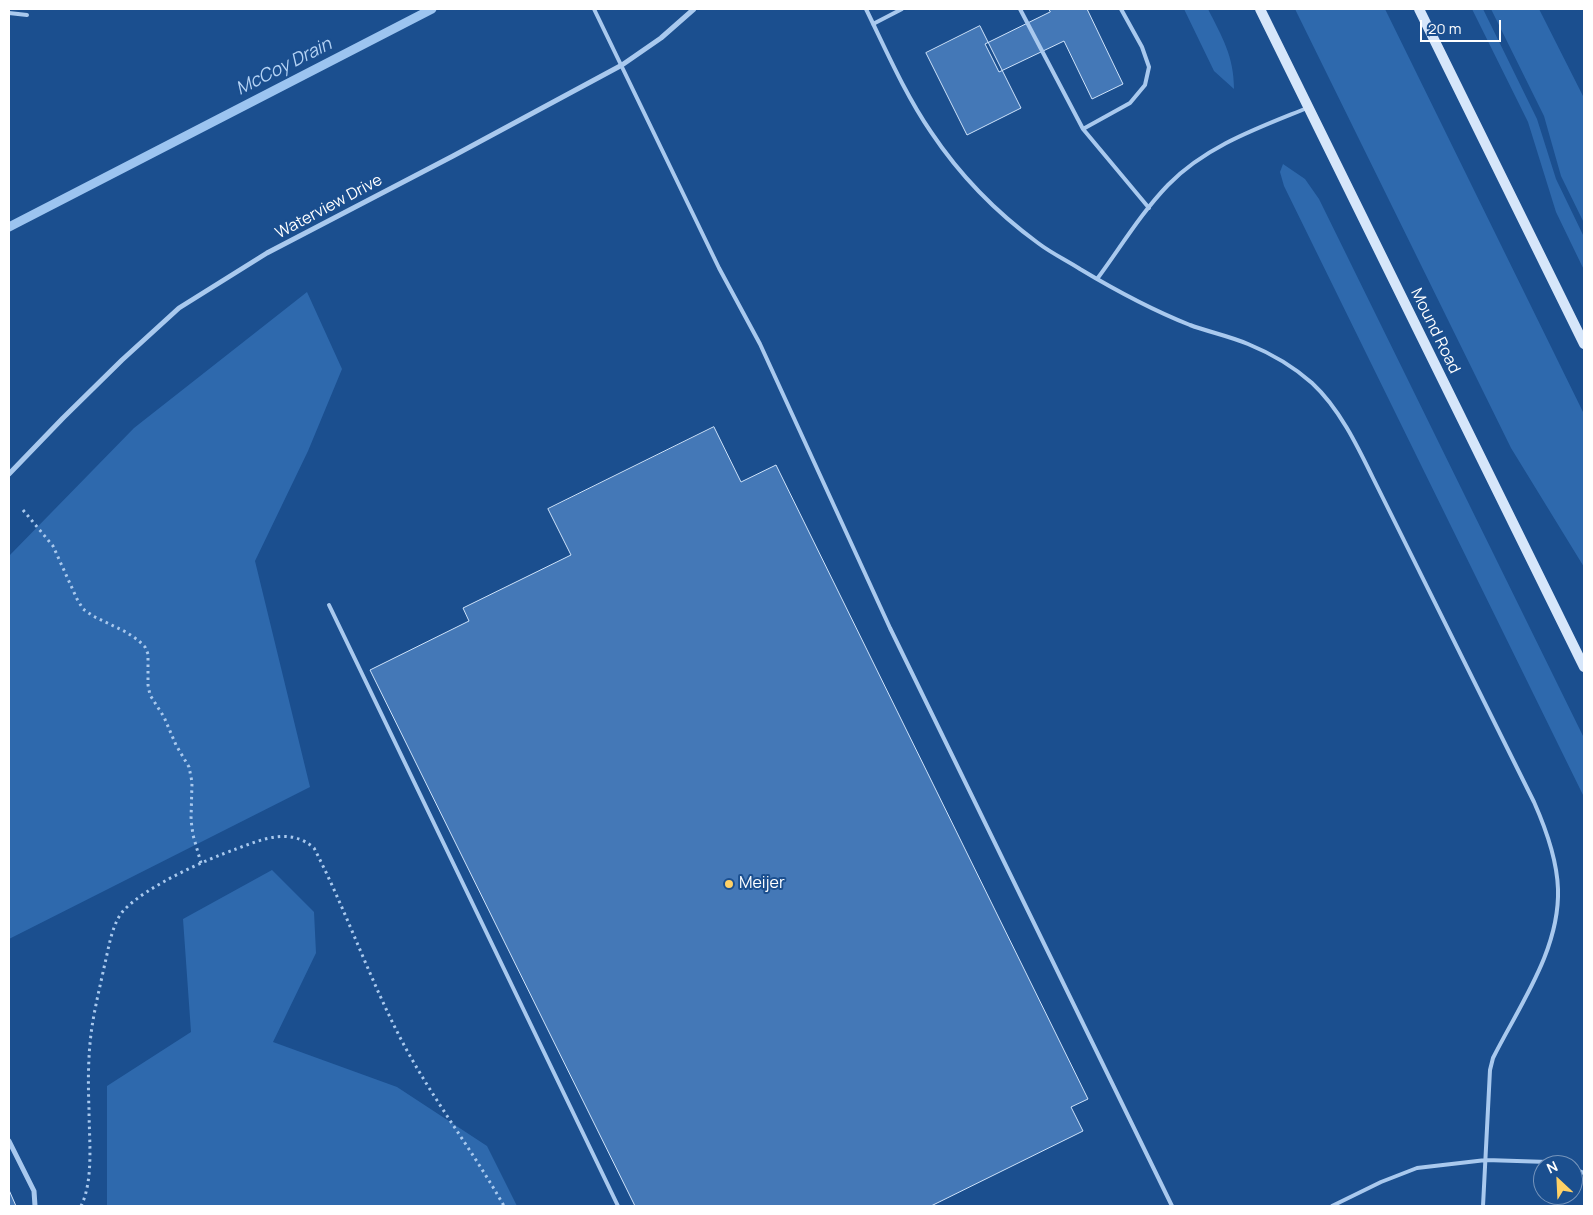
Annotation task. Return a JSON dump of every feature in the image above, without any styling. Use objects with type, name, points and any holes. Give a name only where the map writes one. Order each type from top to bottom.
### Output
[{"type":"main road","name":"Mound Road","points":[[1260,9],[1584,667]]},
{"type":"main road","points":[[1419,9],[1584,344]]},
{"type":"street","name":"Waterview Drive","points":[[9,474],[122,360],[179,308],[267,253],[622,65],[661,38],[694,9]]},
{"type":"street","points":[[9,1141],[34,1191],[34,1206]]},
{"type":"lane","points":[[594,9],[719,268],[764,352],[890,628],[1172,1206]]},
{"type":"lane","points":[[866,9],[909,96],[930,132],[956,165],[1010,220],[1038,244],[1122,294],[1191,325],[1271,354],[1312,383],[1330,402],[1374,478],[1534,802],[1543,822],[1555,865],[1558,887],[1557,907],[1552,931],[1536,973],[1493,1058],[1489,1082],[1483,1206]]},
{"type":"lane","points":[[873,24],[902,9]]},
{"type":"lane","points":[[1020,9],[1084,129],[1149,208]]},
{"type":"lane","points":[[1084,129],[1130,103],[1145,85],[1148,67],[1142,47],[1121,9]]},
{"type":"lane","points":[[9,13],[27,15]]},
{"type":"lane","points":[[1097,279],[1149,208],[1169,185],[1191,165],[1236,138],[1308,107]]},
{"type":"lane","points":[[329,606],[618,1206]]},
{"type":"lane","points":[[1332,1206],[1381,1182],[1417,1168],[1486,1160],[1533,1162]]},
{"type":"path","points":[[23,510],[53,546],[77,599],[84,608],[93,616],[126,632],[145,646],[148,654],[150,696],[164,717],[176,745],[189,767],[192,782],[192,835],[202,863]]},
{"type":"path","points":[[81,1206],[89,1182],[88,1089],[91,1034],[109,945],[122,912],[137,899],[202,863],[255,842],[282,836],[293,836],[306,841],[314,848],[341,902],[378,991],[404,1045],[429,1088],[486,1174],[504,1206]]},
{"type":"shaded area","points":[[1184,9],[1208,9],[1229,57],[1234,89],[1214,71]]},
{"type":"shaded area","points":[[1295,9],[1385,9],[1584,414],[1584,567],[1511,448]]},
{"type":"shaded area","points":[[1472,9],[1483,9],[1537,119],[1556,179],[1584,237],[1584,270],[1556,212],[1528,122]]},
{"type":"shaded area","points":[[1491,9],[1539,9],[1584,98],[1584,223],[1561,176],[1544,116]]},
{"type":"shaded area","points":[[1283,164],[1305,179],[1319,199],[1584,738],[1584,797],[1284,186],[1280,172]]},
{"type":"shaded area","points":[[307,292],[342,369],[308,451],[255,561],[310,787],[9,939],[9,556],[134,428]]},
{"type":"shaded area","points":[[272,870],[314,912],[316,953],[273,1042],[397,1087],[487,1146],[517,1206],[107,1206],[107,1086],[191,1032],[183,919]]},
{"type":"building","points":[[1049,9],[1087,9],[1123,84],[1092,99],[1064,41],[999,72],[985,44],[1050,12]]},
{"type":"building","points":[[980,26],[1021,108],[967,135],[926,53]]},
{"type":"building","name":"Meijer","points":[[714,427],[741,482],[776,465],[1088,1099],[1071,1107],[1083,1131],[931,1206],[635,1206],[370,670],[469,621],[463,608],[571,555],[548,509]]},
{"type":"building","points":[[9,1190],[16,1206],[9,1206]]},
{"type":"waterway","name":"McCoy Drain","points":[[9,227],[432,9]]},
{"type":"place","name":"Meijer","points":[[729,884]]}]
